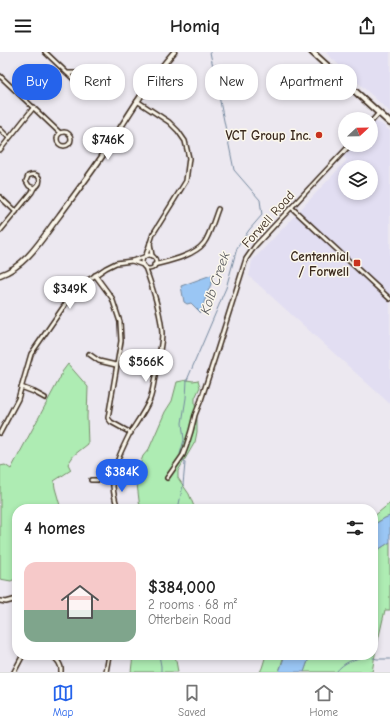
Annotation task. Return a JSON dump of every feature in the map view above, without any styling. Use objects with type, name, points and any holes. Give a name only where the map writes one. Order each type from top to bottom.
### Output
[{"type":"main road","points":[[0,275],[16,267],[25,260],[36,247],[87,178],[153,78],[174,52]]},
{"type":"main road","points":[[312,52],[390,123]]},
{"type":"street","points":[[45,52],[86,91],[89,92],[98,84],[97,77],[91,73],[67,72]]},
{"type":"street","points":[[0,76],[60,133],[64,132],[70,136],[68,145],[61,146],[57,142],[57,136],[60,133]]},
{"type":"street","points":[[117,504],[113,480],[118,461],[131,433],[151,398],[161,343],[162,333],[160,318],[149,279],[142,261],[153,234],[186,181],[190,158],[185,141],[178,131],[169,122],[137,101]]},
{"type":"street","points":[[0,150],[34,107]]},
{"type":"street","points":[[0,130],[9,138]]},
{"type":"street","name":"Forwell Road","points":[[168,478],[183,455],[194,415],[201,400],[246,259],[255,246],[344,152]]},
{"type":"street","points":[[0,231],[34,188],[38,186],[40,180],[37,175],[32,174],[28,176],[26,181],[29,186],[34,188]]},
{"type":"street","points":[[0,197],[16,212]]},
{"type":"street","points":[[292,208],[390,299]]},
{"type":"street","points":[[132,261],[148,268],[174,260],[199,249],[205,242],[218,209]]},
{"type":"street","points":[[149,279],[155,262],[150,244]]},
{"type":"street","points":[[0,433],[14,406],[31,354],[73,293],[95,274],[116,263],[132,261],[145,256],[153,257],[164,262]]},
{"type":"street","points":[[95,274],[112,298],[120,322],[121,341],[108,418],[111,422],[131,433]]},
{"type":"street","points":[[89,354],[99,361],[116,365]]},
{"type":"street","points":[[21,387],[45,398]]},
{"type":"street","points":[[91,480],[113,480]]},
{"type":"street","points":[[0,601],[6,602],[12,600]]},
{"type":"street","points":[[14,672],[20,660]]},
{"type":"street","points":[[57,660],[60,663],[61,672]]},
{"type":"street","points":[[106,672],[108,660]]},
{"type":"shaded area","points":[[325,52],[390,52],[390,112],[357,82],[357,64],[338,64]]},
{"type":"shaded area","points":[[378,123],[390,131],[390,404],[249,276],[252,261],[338,170],[338,200],[378,200],[378,160],[347,160],[342,156],[346,152],[378,152]]},
{"type":"green space","points":[[68,364],[88,387],[88,444],[74,455],[68,464],[71,470],[54,481],[60,504],[12,504],[12,580],[0,579],[0,466],[5,465],[11,469],[62,372]]},
{"type":"green space","points":[[198,380],[200,387],[195,398],[197,432],[195,442],[178,471],[178,478],[189,494],[193,504],[139,504],[136,475],[143,456],[149,449],[165,412],[172,401],[177,382]]},
{"type":"green space","points":[[390,503],[390,516],[378,522],[378,513]]},
{"type":"green space","points":[[390,542],[390,610],[385,610],[378,640],[378,550]]},
{"type":"green space","points":[[132,660],[176,660],[178,672],[131,672]]},
{"type":"green space","points":[[264,660],[283,660],[279,672],[260,672]]},
{"type":"green space","points":[[308,660],[374,660],[372,672],[304,672]]},
{"type":"water","points":[[214,274],[201,313],[191,303],[187,304],[184,302],[181,286]]},
{"type":"water","points":[[390,516],[390,542],[378,550],[378,522]]},
{"type":"water","points":[[283,660],[308,660],[304,672],[279,672]]},
{"type":"waterway","name":"Kolb Creek","points":[[179,504],[185,463],[180,454],[184,440],[182,423],[187,380],[226,288],[237,248],[249,230],[262,215],[260,200],[234,170],[210,52]]},
{"type":"waterway","points":[[378,659],[390,659]]},
{"type":"waterway","name":"Kolb Creek","points":[[160,660],[161,672]]},
{"type":"waterway","points":[[336,672],[343,665],[353,660]]},
{"type":"place","name":"VCT Group Inc.","points":[[319,135]]},
{"type":"place","name":"Centennial / Forwell","points":[[357,263]]}]
